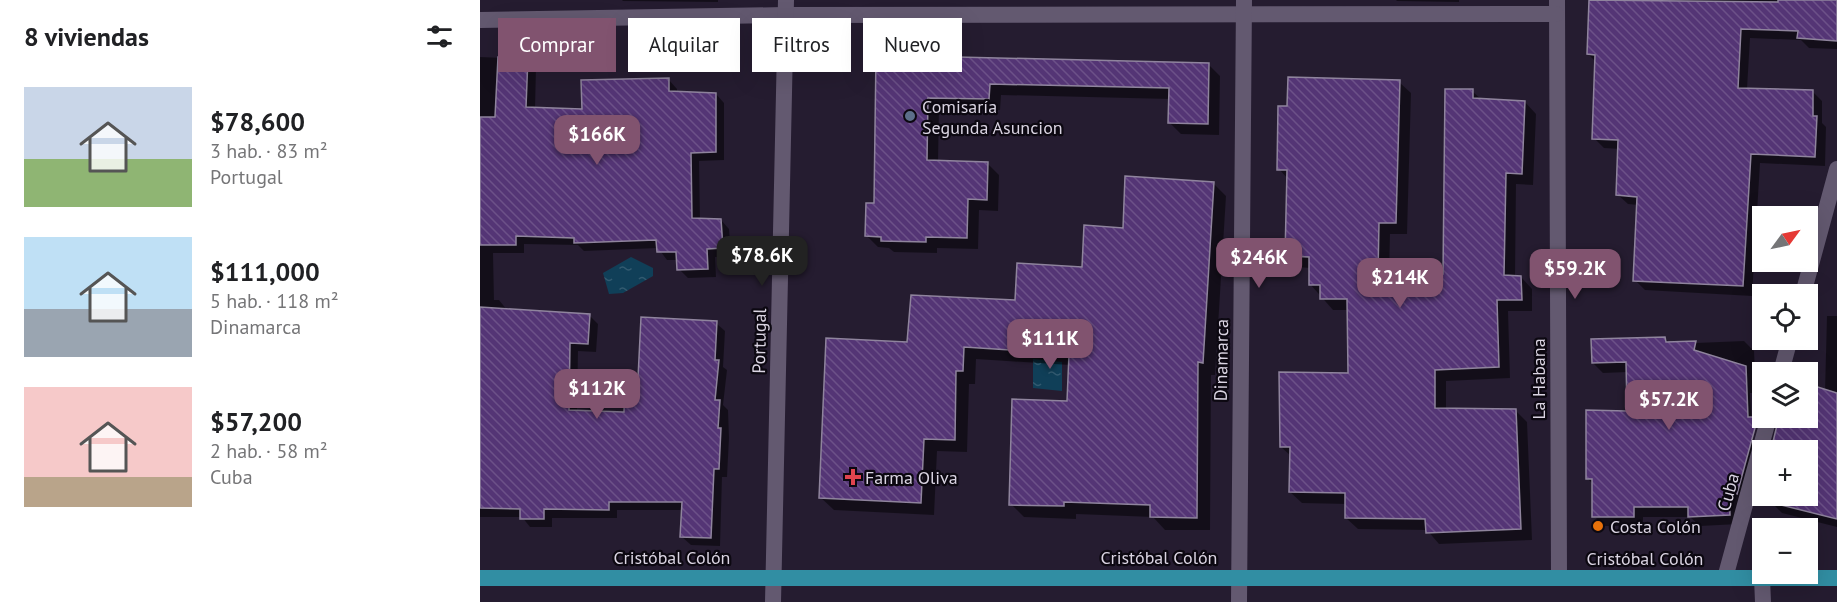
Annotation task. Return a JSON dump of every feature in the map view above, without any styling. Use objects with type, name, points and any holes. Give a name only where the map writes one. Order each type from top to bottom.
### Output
[{"type":"main road","name":"Cristóbal Colón","points":[[480,578],[773,576],[1752,578]]},
{"type":"main road","name":"Cristóbal Colón","points":[[1818,578],[1837,578]]},
{"type":"street","name":"Dinamarca","points":[[1239,602],[1244,7]]},
{"type":"street","points":[[480,20],[786,8],[1556,7]]},
{"type":"street","name":"La Habana","points":[[1556,7],[1559,577]]},
{"type":"street","name":"Portugal","points":[[773,602],[786,8]]},
{"type":"street","points":[[1806,284],[1837,169]]},
{"type":"street","name":"Cuba","points":[[1725,578],[1766,428]]},
{"type":"street","points":[[1762,584],[1763,602]]},
{"type":"water","points":[[631,257],[653,268],[653,276],[623,293],[609,294],[603,273]]},
{"type":"water","points":[[1033,359],[1062,362],[1062,391],[1033,388]]},
{"type":"building","points":[[1589,0],[1778,2],[1778,0],[1837,0],[1837,41],[1797,38],[1798,31],[1741,29],[1738,88],[1813,90],[1813,116],[1817,116],[1815,157],[1751,154],[1743,286],[1633,281],[1637,197],[1616,195],[1618,140],[1592,139],[1595,55],[1587,54]]},
{"type":"building","points":[[498,57],[498,72],[527,72],[526,107],[582,109],[581,80],[669,78],[669,91],[716,93],[716,152],[691,153],[692,218],[721,219],[723,248],[707,249],[708,269],[677,270],[676,252],[657,252],[656,240],[574,243],[574,238],[516,236],[516,245],[480,245],[480,117],[495,117]]},
{"type":"building","points":[[962,57],[1209,63],[1208,124],[1168,123],[1169,88],[990,84],[989,99],[928,98],[927,160],[988,162],[987,200],[968,199],[967,238],[926,237],[926,242],[881,241],[881,237],[865,236],[866,203],[874,203],[876,72],[962,72]]},
{"type":"building","points":[[1288,77],[1400,80],[1396,223],[1379,223],[1378,273],[1443,274],[1445,89],[1473,89],[1473,98],[1525,101],[1522,174],[1506,173],[1504,275],[1521,276],[1522,300],[1497,300],[1499,367],[1435,370],[1435,408],[1516,409],[1521,529],[1426,533],[1425,519],[1345,518],[1345,493],[1289,492],[1290,447],[1280,447],[1279,372],[1348,373],[1347,299],[1320,299],[1320,285],[1309,285],[1309,257],[1285,256],[1287,170],[1277,170],[1278,106],[1287,106]]},
{"type":"building","points":[[1125,176],[1214,182],[1203,363],[1198,362],[1197,518],[1150,517],[1150,505],[1064,502],[1064,506],[1009,505],[1012,399],[1067,401],[1069,354],[964,347],[963,371],[956,371],[955,440],[924,439],[921,503],[819,498],[826,338],[907,342],[911,295],[1015,300],[1017,263],[1082,267],[1084,225],[1123,228]]},
{"type":"building","points":[[480,307],[590,314],[588,344],[570,343],[569,410],[624,412],[625,377],[638,378],[641,317],[717,321],[715,360],[719,360],[715,400],[720,400],[718,428],[721,428],[719,469],[714,469],[711,538],[680,537],[682,502],[609,502],[609,510],[544,509],[544,519],[520,519],[520,509],[480,508]]},
{"type":"building","points":[[1665,337],[1666,342],[1696,341],[1694,350],[1746,366],[1748,417],[1752,417],[1752,428],[1755,428],[1737,494],[1729,492],[1730,515],[1688,517],[1688,507],[1634,507],[1634,517],[1592,517],[1592,479],[1586,479],[1586,410],[1627,411],[1626,362],[1592,363],[1591,339]]},
{"type":"building","points":[[1818,387],[1837,393],[1837,519],[1785,506],[1818,506],[1818,440],[1773,440],[1776,428],[1818,428]]},
{"type":"place","name":"Comisaría Segunda Asuncion","points":[[910,116]]},
{"type":"place","name":"Farma Oliva","points":[[853,477]]},
{"type":"place","name":"Costa Colón","points":[[1598,526]]}]
